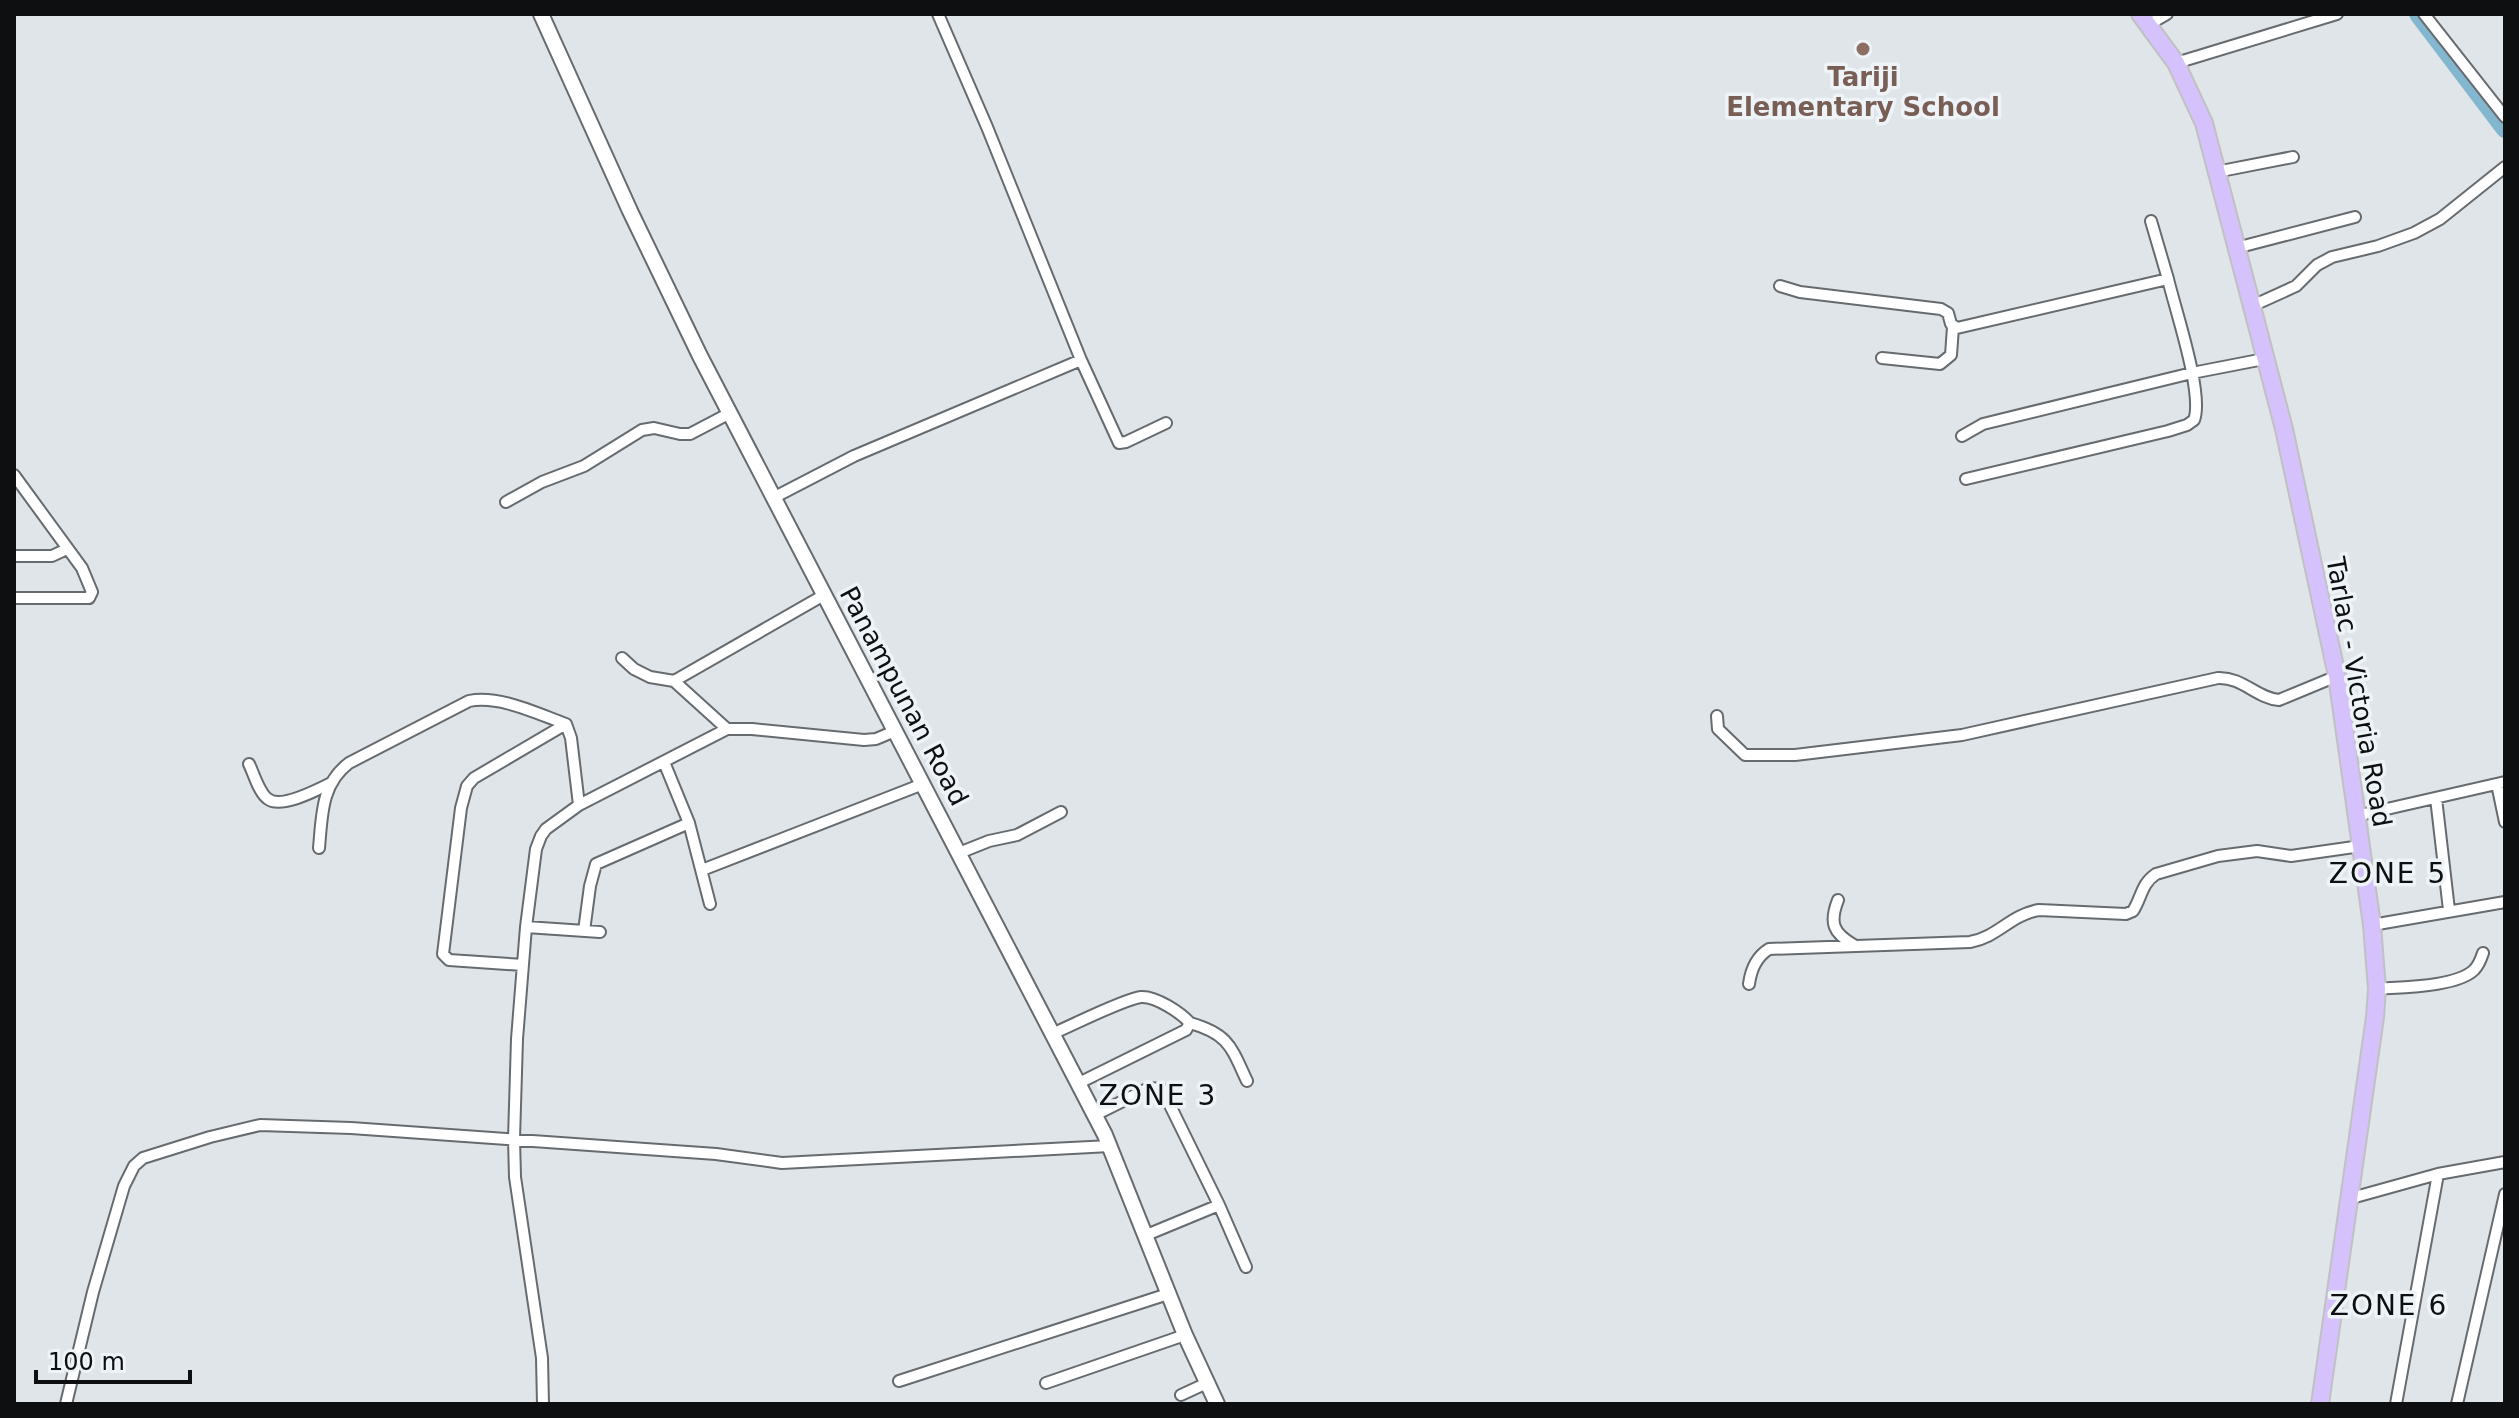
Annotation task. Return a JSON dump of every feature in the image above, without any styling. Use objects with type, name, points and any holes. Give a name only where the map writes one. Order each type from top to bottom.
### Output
[{"type":"main road","name":"Tarlac - Victoria Road","points":[[2144,19],[2176,63],[2204,123],[2284,429],[2337,676],[2372,925],[2377,989],[2320,1404]]},
{"type":"street","name":"Panampunan Road","points":[[541,14],[630,211],[730,413],[1095,1115],[1185,1335],[1217,1404]]},
{"type":"street","points":[[938,14],[1081,360],[1119,443],[1166,423]]},
{"type":"street","points":[[2144,19],[2167,14]]},
{"type":"street","points":[[2176,63],[2337,14]]},
{"type":"street","points":[[2424,14],[2505,117]]},
{"type":"street","points":[[2216,172],[2293,157]]},
{"type":"street","points":[[2252,306],[2296,286],[2317,265],[2332,257],[2378,246],[2414,233],[2440,219],[2505,167]]},
{"type":"street","points":[[2236,248],[2355,217]]},
{"type":"street","points":[[1966,479],[2168,431],[2194,420],[2192,373],[2151,221]]},
{"type":"street","points":[[1953,327],[1963,328],[2168,279]]},
{"type":"street","points":[[1780,286],[1800,292],[1941,309],[1948,313],[1953,327],[1951,355],[1940,364],[1882,358]]},
{"type":"street","points":[[1962,436],[1983,424],[2192,373],[2264,359]]},
{"type":"street","points":[[773,498],[854,456],[1081,360]]},
{"type":"street","points":[[506,502],[542,482],[584,466],[642,430],[654,428],[690,434],[730,413]]},
{"type":"street","points":[[14,475],[82,568],[92,592],[89,598],[14,598]]},
{"type":"street","points":[[14,545],[18,556],[52,556],[67,549]]},
{"type":"street","points":[[674,681],[824,595]]},
{"type":"street","points":[[622,658],[650,677],[674,681],[727,729]]},
{"type":"street","points":[[1717,716],[1718,729],[1745,755],[1795,755],[1962,735],[2218,678],[2230,677],[2272,700],[2279,700],[2337,676]]},
{"type":"street","points":[[319,848],[324,804],[337,772],[469,701],[493,700],[566,724]]},
{"type":"street","points":[[566,724],[571,738],[579,805]]},
{"type":"street","points":[[523,965],[449,960],[443,954],[461,808],[467,786],[474,778],[566,724]]},
{"type":"street","points":[[543,1404],[542,1358],[515,1177],[514,1139],[517,1039],[526,927],[536,849],[541,836],[579,805],[727,729],[864,740],[895,731]]},
{"type":"street","points":[[664,762],[689,823],[710,904]]},
{"type":"street","points":[[249,764],[265,797],[272,802],[294,799],[331,783]]},
{"type":"street","points":[[2356,816],[2501,783],[2505,822]]},
{"type":"street","points":[[702,870],[923,784]]},
{"type":"street","points":[[2436,798],[2449,910]]},
{"type":"street","points":[[959,853],[989,841],[1017,835],[1061,812]]},
{"type":"street","points":[[584,931],[596,864],[689,823]]},
{"type":"street","points":[[1749,984],[1760,954],[1769,949],[1982,940],[2025,912],[2126,914],[2133,911],[2143,885],[2156,874],[2218,856],[2257,851],[2291,856],[2361,846]]},
{"type":"street","points":[[1838,900],[1832,919],[1834,928],[1842,938],[1856,946]]},
{"type":"street","points":[[2372,925],[2505,902]]},
{"type":"street","points":[[526,927],[600,932]]},
{"type":"street","points":[[2377,989],[2453,980],[2472,973],[2483,953]]},
{"type":"street","points":[[1054,1033],[1145,997],[1230,1044],[1247,1081]]},
{"type":"street","points":[[1079,1083],[1186,1030],[1190,1023]]},
{"type":"street","points":[[1095,1115],[1149,1088],[1162,1089],[1246,1267]]},
{"type":"street","points":[[66,1404],[93,1292],[124,1186],[134,1166],[143,1158],[210,1137],[260,1125],[431,1132],[716,1154],[782,1163],[1110,1146]]},
{"type":"street","points":[[2348,1199],[2438,1174],[2505,1162]]},
{"type":"street","points":[[2396,1404],[2438,1174]]},
{"type":"street","points":[[2457,1404],[2505,1194]]},
{"type":"street","points":[[1144,1236],[1219,1205]]},
{"type":"street","points":[[899,1381],[1168,1294]]},
{"type":"street","points":[[1046,1383],[1185,1335]]},
{"type":"street","points":[[1181,1395],[1207,1383]]},
{"type":"waterway","points":[[2418,14],[2505,129]]},
{"type":"place","name":"Tariji Elementary School","points":[[1863,49]]},
{"type":"district","name":"ZONE 5","points":[[2388,873]]},
{"type":"district","name":"ZONE 3","points":[[1158,1095]]},
{"type":"district","name":"ZONE 6","points":[[2389,1305]]}]
